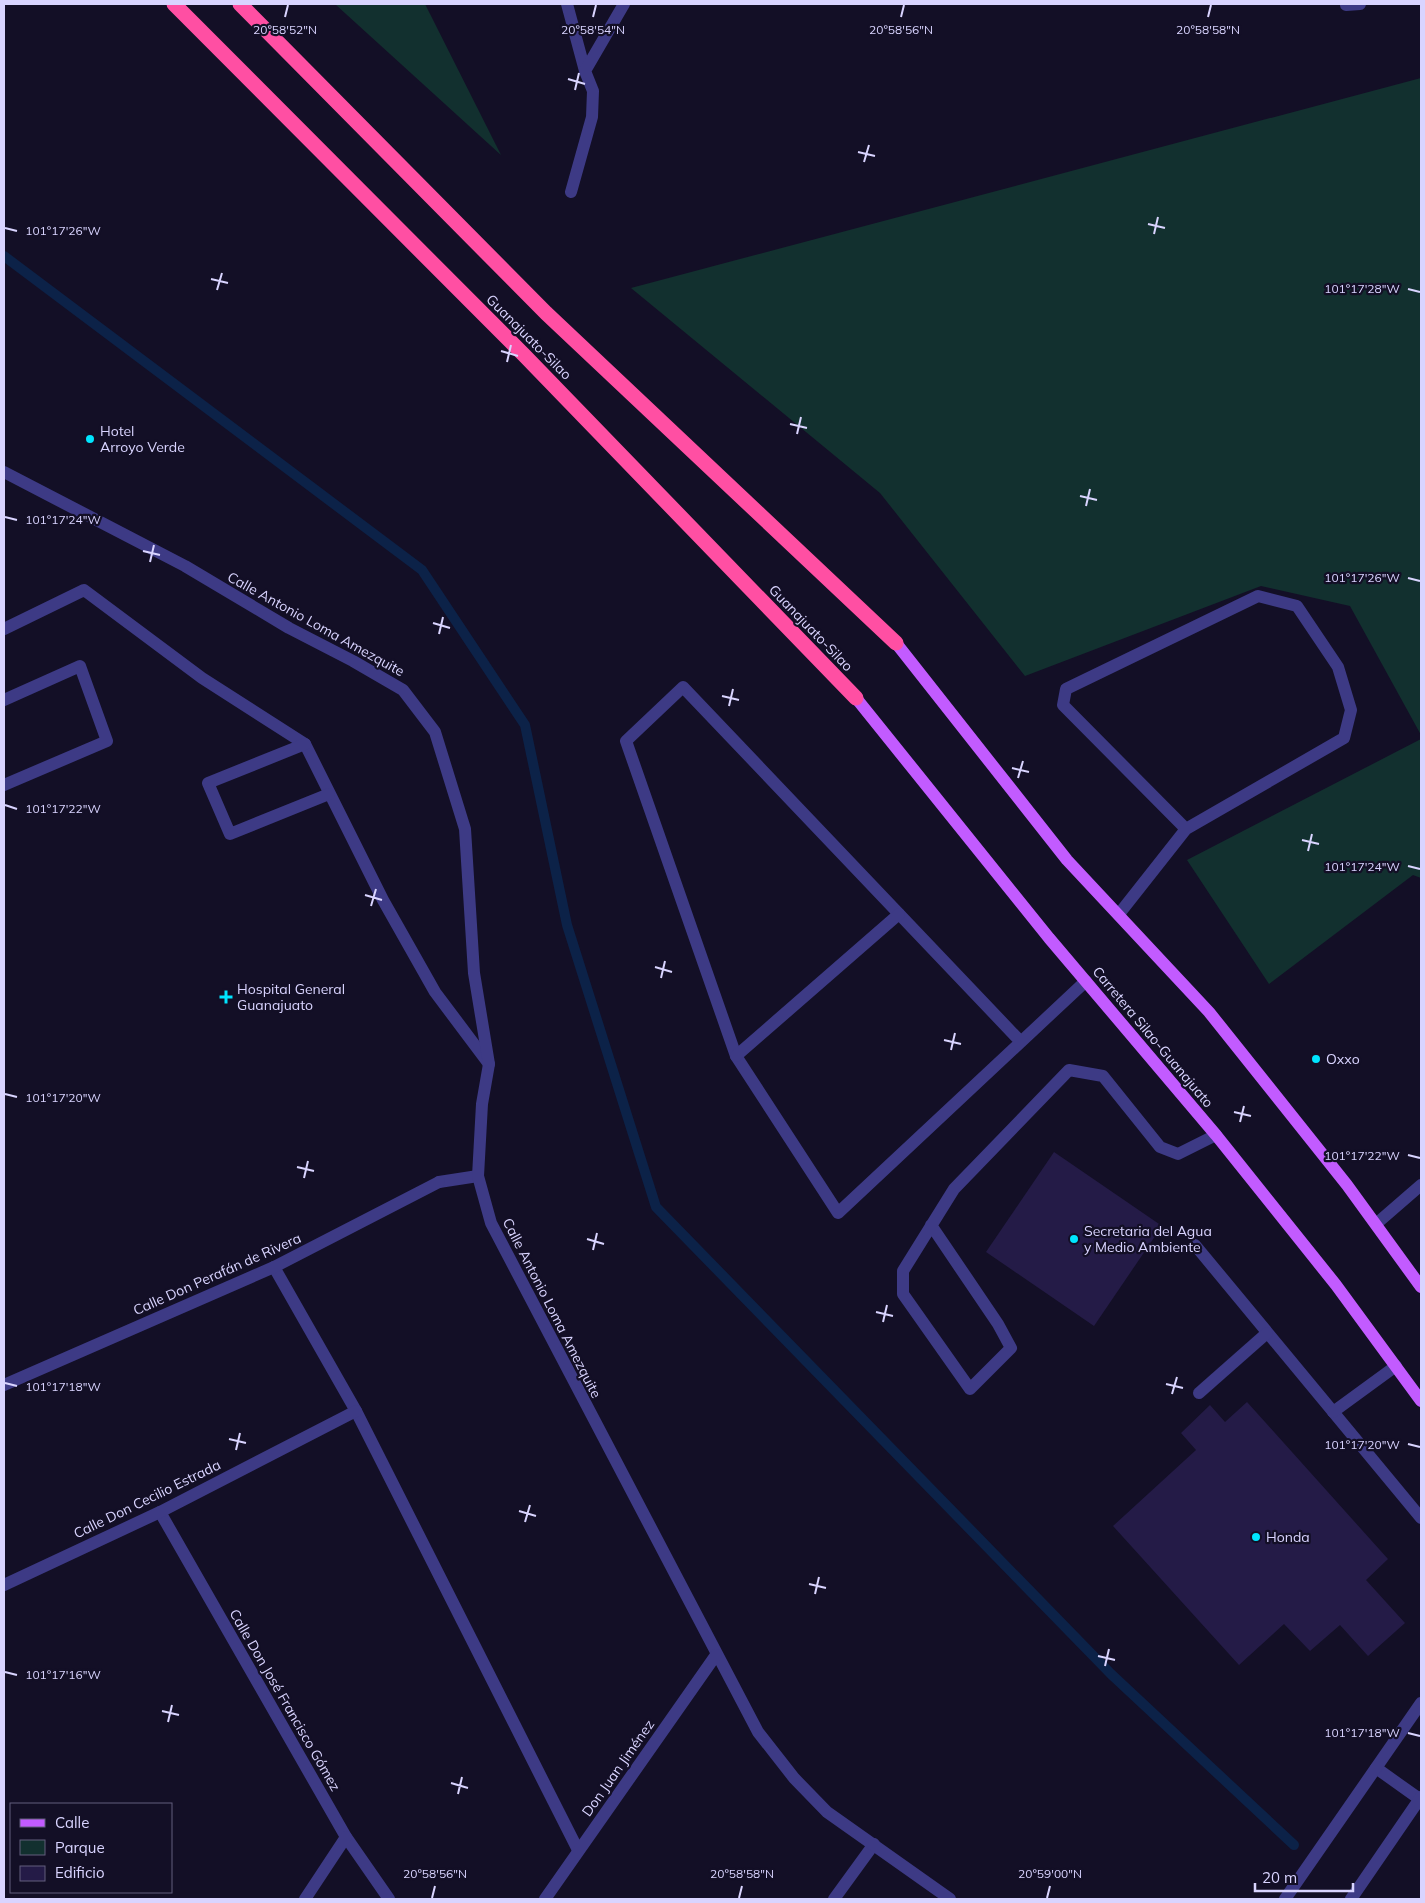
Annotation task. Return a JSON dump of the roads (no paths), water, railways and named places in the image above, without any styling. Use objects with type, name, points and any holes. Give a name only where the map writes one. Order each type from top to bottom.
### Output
[{"type":"highway","name":"Guanajuato-Silao","points":[[174,4],[525,356],[856,698]]},
{"type":"highway","points":[[240,4],[546,312],[896,643]]},
{"type":"main road","points":[[896,643],[1068,860],[1209,1012],[1347,1185],[1421,1287]]},
{"type":"main road","name":"Carretera Silao-Guanajuato","points":[[856,698],[1086,981],[1216,1135],[1336,1285],[1421,1401]]},
{"type":"street","points":[[567,4],[585,71],[593,91],[592,117],[571,192]]},
{"type":"street","points":[[585,71],[624,4]]},
{"type":"street","points":[[1346,6],[1360,4]]},
{"type":"street","name":"Calle Antonio Loma Amezquite","points":[[4,472],[185,566],[288,628],[353,661],[403,690],[435,732],[465,829],[474,973],[490,1064],[482,1104],[478,1176],[491,1223],[758,1732],[794,1778],[827,1812],[950,1899]]},
{"type":"street","points":[[4,629],[84,590],[202,678],[304,744],[382,900],[435,992],[490,1064]]},
{"type":"street","points":[[1118,914],[1186,829],[1344,738],[1350,710],[1338,667],[1297,606],[1258,596],[1066,689],[1063,705],[1186,829]]},
{"type":"street","points":[[4,700],[80,666],[107,741],[4,785]]},
{"type":"street","points":[[1021,1042],[683,687],[626,741],[736,1056],[838,1213],[1021,1042],[1086,981]]},
{"type":"street","points":[[304,744],[208,782],[230,834],[329,794]]},
{"type":"street","points":[[736,1056],[899,914]]},
{"type":"street","points":[[931,1226],[998,1324],[1010,1348],[970,1389],[903,1294],[903,1272],[931,1226],[954,1189],[1069,1070],[1102,1076],[1160,1147],[1178,1154],[1216,1135]]},
{"type":"street","name":"Calle Don Perafán de Rivera","points":[[4,1385],[274,1267],[439,1182],[478,1176]]},
{"type":"street","points":[[1376,1224],[1421,1185]]},
{"type":"street","points":[[1195,1245],[1421,1518]]},
{"type":"street","points":[[274,1267],[356,1411],[578,1850]]},
{"type":"street","points":[[1198,1393],[1267,1333]]},
{"type":"street","points":[[1333,1412],[1396,1366]]},
{"type":"street","name":"Calle Don Cecilio Estrada","points":[[4,1585],[160,1512],[356,1411]]},
{"type":"street","name":"Calle Don José Francisco Gómez","points":[[160,1512],[346,1837],[389,1899]]},
{"type":"street","name":"Don Juan Jiménez","points":[[545,1899],[716,1655]]},
{"type":"street","points":[[1285,1899],[1421,1703]]},
{"type":"street","points":[[1351,1899],[1421,1798],[1376,1768]]},
{"type":"street","points":[[305,1899],[346,1837]]},
{"type":"street","points":[[834,1899],[874,1844]]},
{"type":"waterway","points":[[4,256],[422,570],[525,725],[567,925],[656,1207],[1111,1674],[1294,1845]]},
{"type":"place","name":"Hotel Arroyo Verde","points":[[90,439]]},
{"type":"place","name":"Hospital General Guanajuato","points":[[226,997]]},
{"type":"place","name":"Oxxo","points":[[1316,1059]]},
{"type":"place","name":"Secretaria del Agua y Medio Ambiente","points":[[1074,1239]]},
{"type":"place","name":"Honda","points":[[1256,1537]]}]
